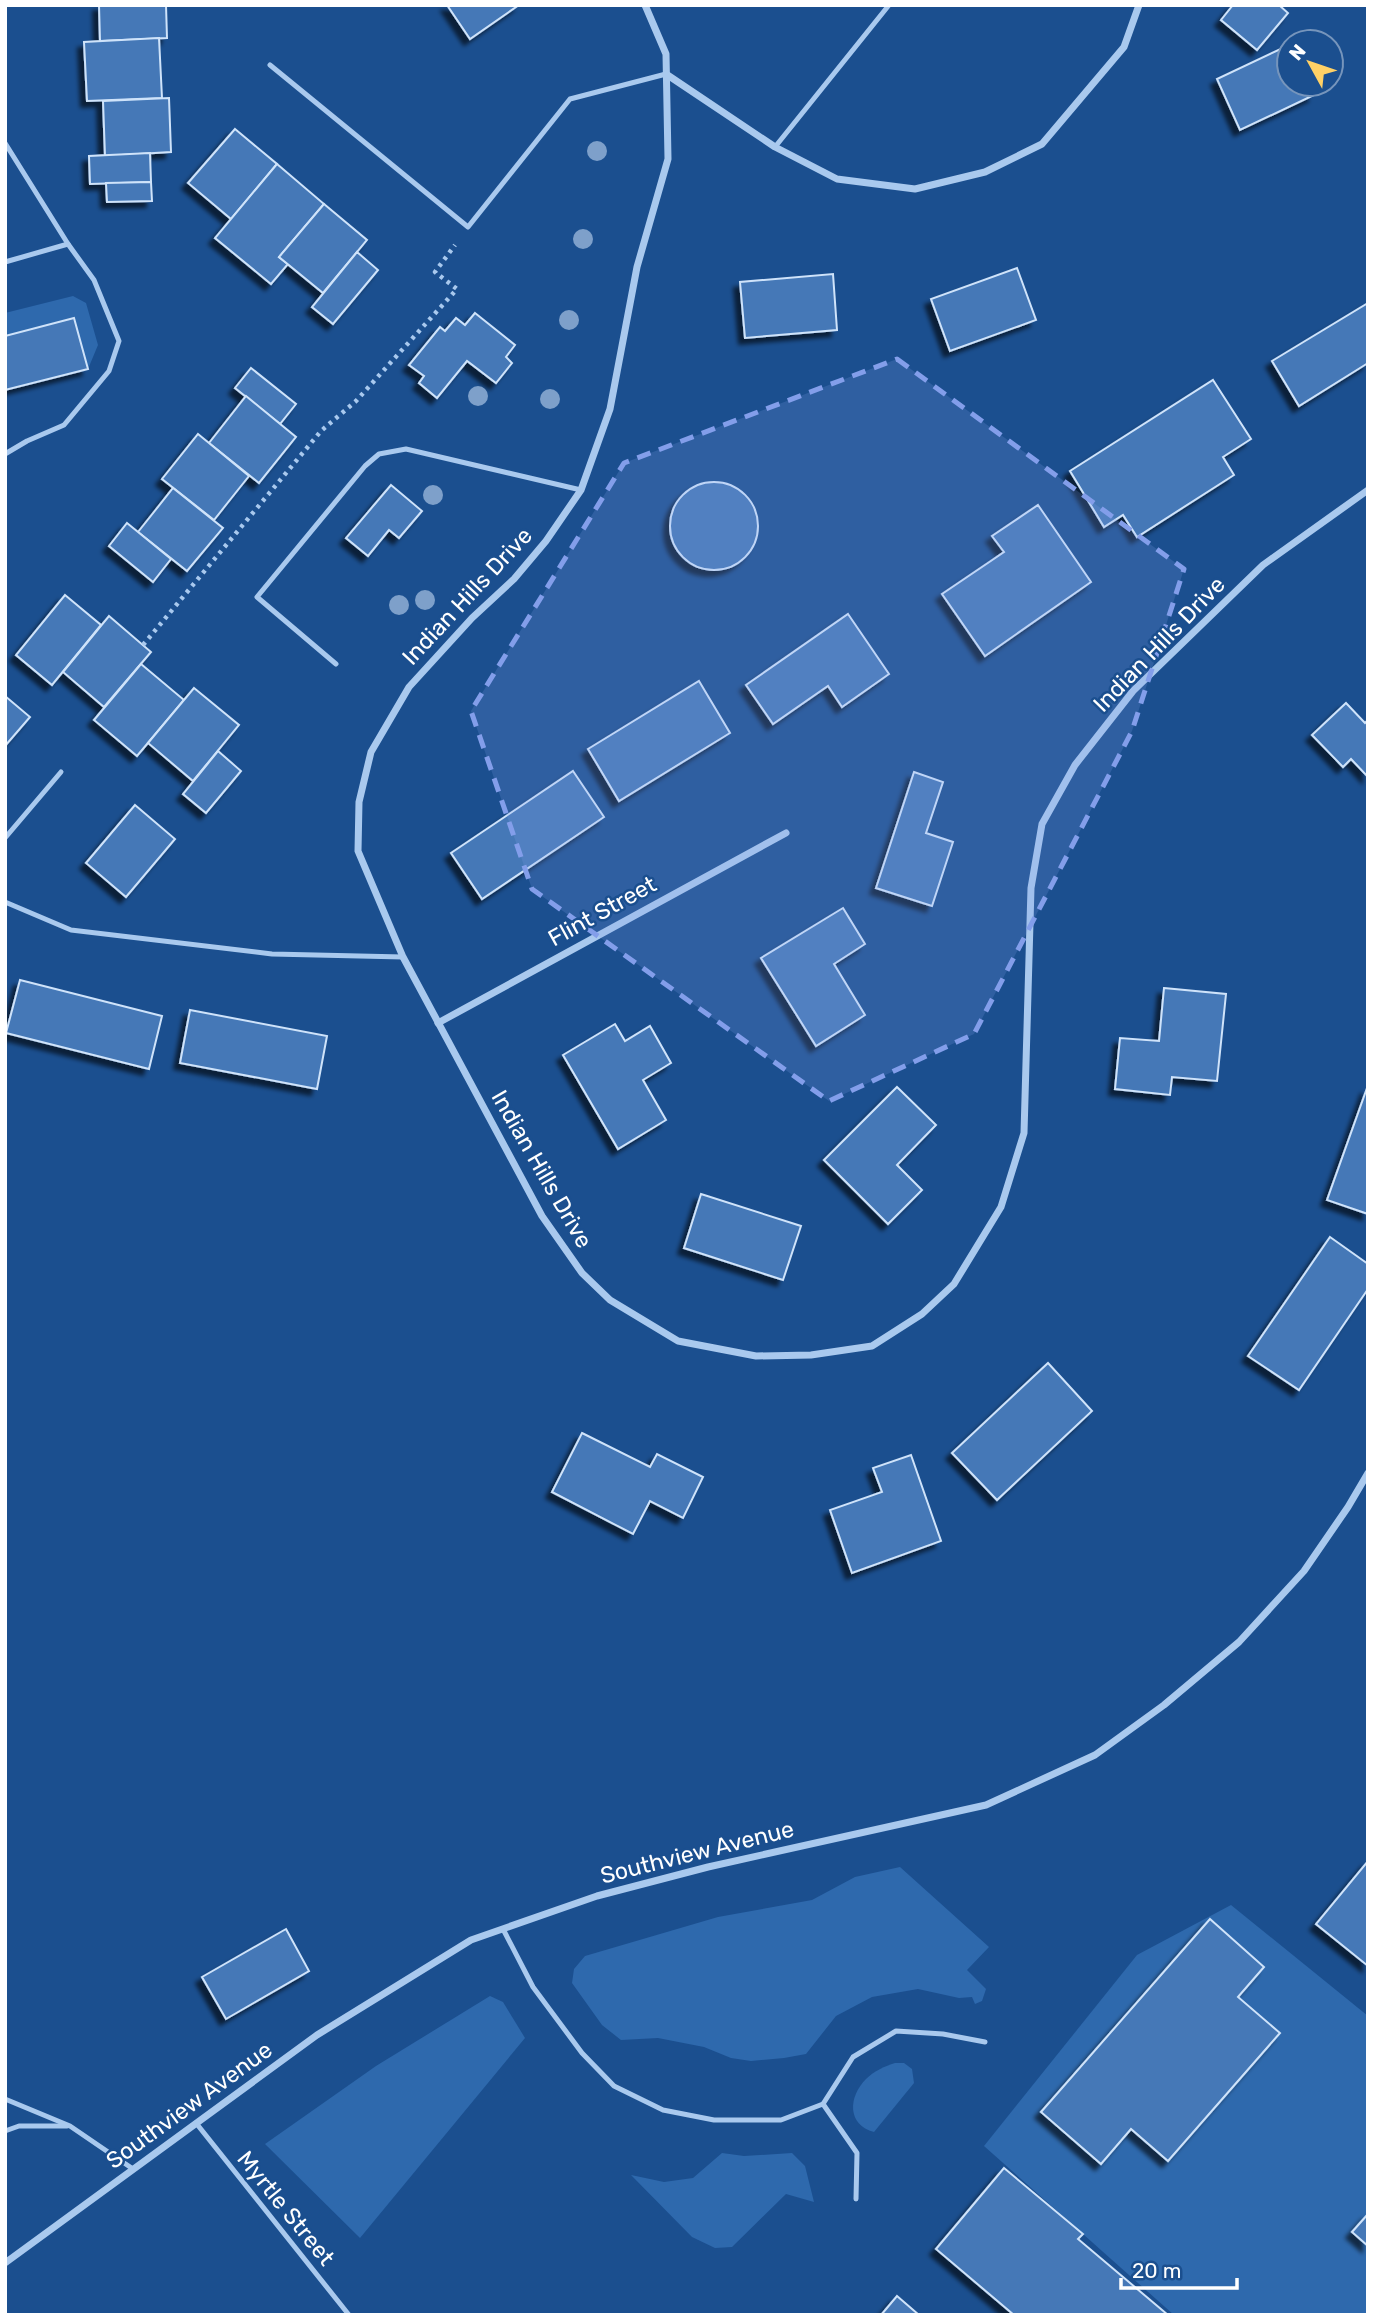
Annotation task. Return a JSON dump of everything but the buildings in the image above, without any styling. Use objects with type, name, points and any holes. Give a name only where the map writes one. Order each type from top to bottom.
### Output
[{"type":"street","name":"Indian Hills Drive","points":[[645,5],[666,54],[668,159],[637,267],[610,409],[580,490],[545,541],[514,579],[472,618],[409,687],[371,752],[359,802],[358,851],[403,957],[542,1216],[582,1273],[610,1300],[678,1341],[756,1356],[811,1355],[872,1346],[922,1314],[954,1284],[1001,1207],[1024,1133],[1031,888],[1042,824],[1075,765],[1133,691],[1263,565],[1368,490]]},
{"type":"street","points":[[666,74],[775,147],[837,179],[915,189],[985,172],[1042,144],[1124,47],[1139,5]]},
{"type":"street","name":"Flint Street","points":[[438,1023],[786,833]]},
{"type":"street","name":"Southview Avenue","points":[[5,2263],[317,2035],[471,1940],[597,1896],[708,1867],[986,1805],[1095,1755],[1164,1705],[1239,1642],[1304,1571],[1368,1473]]},
{"type":"lane","points":[[775,147],[890,5]]},
{"type":"lane","points":[[270,65],[468,227],[569,99],[666,74]]},
{"type":"lane","points":[[5,144],[94,280],[119,341],[109,371],[64,425],[5,454]]},
{"type":"lane","points":[[5,262],[68,244]]},
{"type":"lane","points":[[336,664],[257,597],[365,466],[379,454],[406,449],[580,490]]},
{"type":"lane","points":[[5,838],[61,772]]},
{"type":"lane","points":[[5,902],[71,930],[272,954],[403,957]]},
{"type":"lane","points":[[503,1928],[533,1987],[582,2053],[614,2086],[663,2110],[714,2120],[781,2120],[823,2104],[853,2057],[896,2031],[943,2034],[985,2042]]},
{"type":"lane","points":[[5,2099],[70,2126],[133,2169]]},
{"type":"lane","points":[[823,2104],[857,2153],[856,2199]]},
{"type":"lane","name":"Myrtle Street","points":[[196,2123],[349,2315]]},
{"type":"lane","points":[[5,2132],[19,2126],[70,2126]]},
{"type":"path","points":[[143,645],[321,430],[356,401],[457,289],[435,272],[468,227]]},
{"type":"highlighted area","points":[[897,359],[1184,569],[1132,731],[974,1034],[829,1101],[532,889],[471,711],[624,463]]},
{"type":"shaded area","points":[[73,296],[86,303],[98,345],[88,369],[74,318],[5,336],[5,313]]},
{"type":"shaded area","points":[[900,1867],[989,1947],[967,1970],[986,1989],[982,2001],[975,2004],[972,1997],[959,1998],[918,1989],[872,1997],[836,2016],[806,2054],[751,2061],[731,2058],[704,2047],[658,2038],[621,2040],[602,2025],[572,1983],[574,1969],[585,1956],[718,1917],[812,1900],[855,1877]]},
{"type":"shaded area","points":[[1231,1905],[1368,2016],[1368,2315],[1174,2315],[984,2146],[1137,1955]]},
{"type":"shaded area","points":[[490,1996],[503,2002],[525,2038],[360,2238],[265,2144],[376,2066]]},
{"type":"shaded area","points":[[895,2063],[904,2063],[912,2069],[914,2083],[874,2132],[865,2128],[855,2117],[853,2110],[856,2094],[869,2076]]},
{"type":"shaded area","points":[[722,2153],[744,2156],[792,2153],[805,2166],[814,2202],[786,2194],[732,2247],[715,2248],[692,2237],[631,2175],[664,2182],[693,2178]]}]
